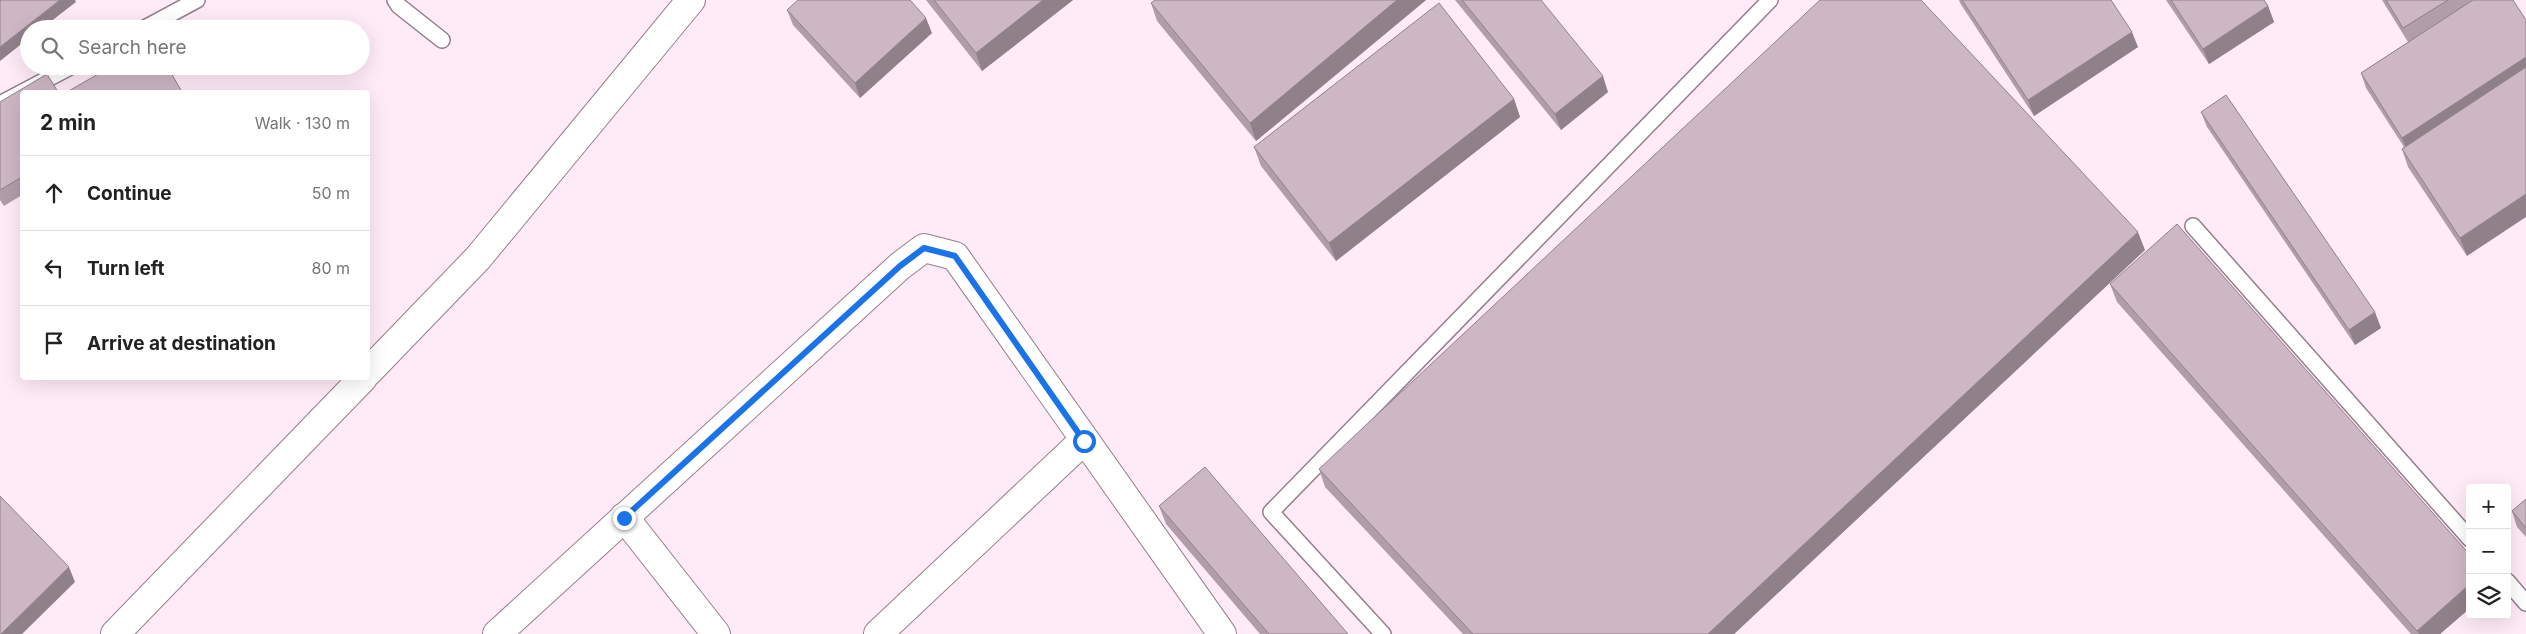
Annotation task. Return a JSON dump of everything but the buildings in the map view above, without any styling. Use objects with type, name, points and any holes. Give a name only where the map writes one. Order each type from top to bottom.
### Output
[{"type":"street","points":[[370,370],[478,258],[690,0]]},
{"type":"street","points":[[497,634],[893,272],[924,248],[955,256],[1222,634]]},
{"type":"street","points":[[115,634],[361,380]]},
{"type":"street","points":[[878,634],[1084,441]]},
{"type":"street","points":[[624,518],[716,634]]},
{"type":"lane","points":[[160,20],[197,0]]},
{"type":"lane","points":[[395,0],[399,6],[442,40]]},
{"type":"lane","points":[[1383,634],[1271,512],[1770,0]]},
{"type":"lane","points":[[27,90],[55,75]]},
{"type":"lane","points":[[0,104],[20,93]]},
{"type":"lane","points":[[2194,226],[2466,534]]},
{"type":"lane","points":[[2511,586],[2526,603]]},
{"type":"route","points":[[624,518],[900,266],[924,248],[955,256],[1084,441]]}]
